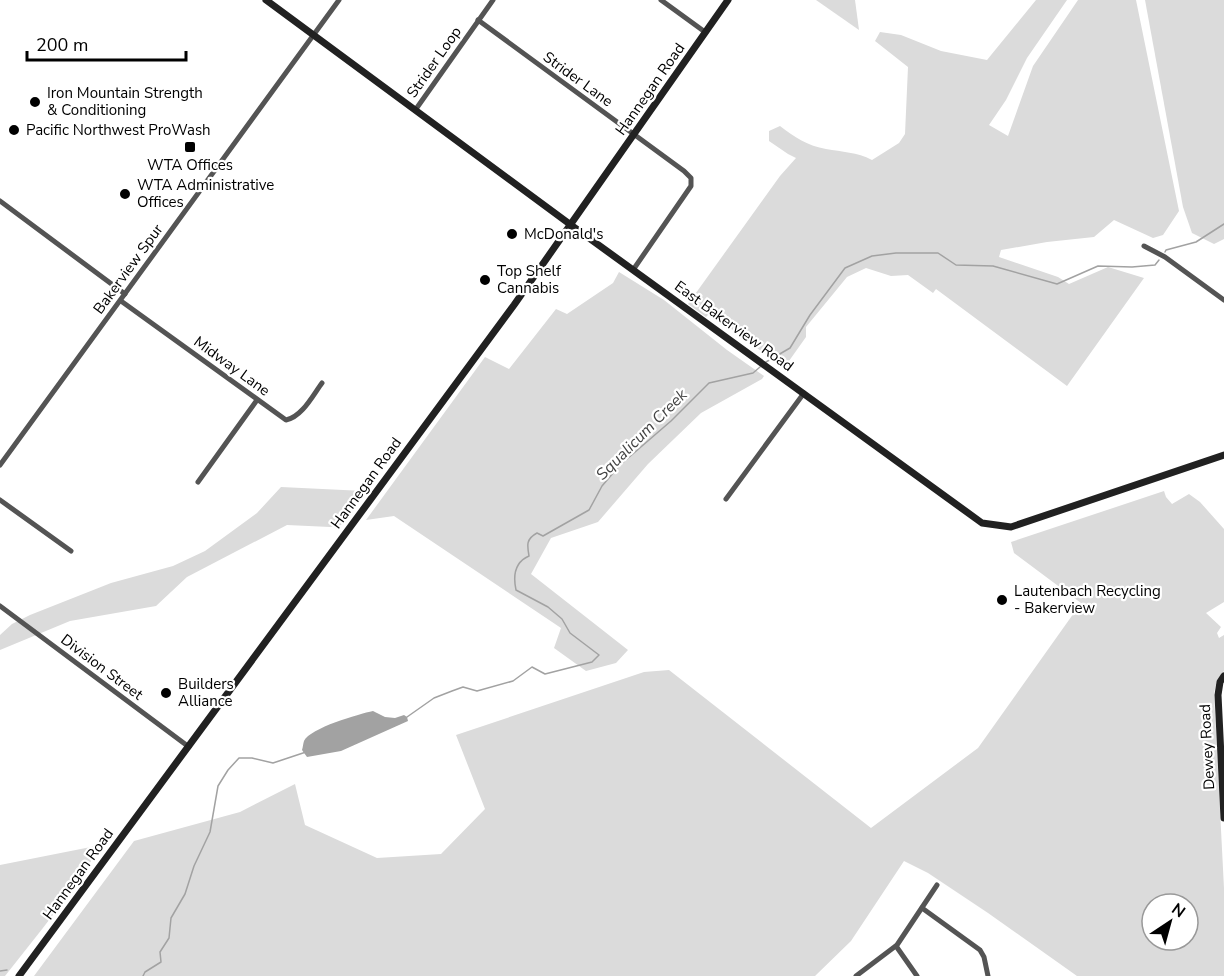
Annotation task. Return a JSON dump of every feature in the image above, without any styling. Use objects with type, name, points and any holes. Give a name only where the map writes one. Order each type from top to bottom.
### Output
[{"type":"main road","name":"East Bakerview Road","points":[[266,0],[982,523],[1011,527],[1224,455]]},
{"type":"main road","name":"Hannegan Road","points":[[19,976],[571,225],[728,0]]},
{"type":"main road","name":"Dewey Road","points":[[1224,676],[1220,682],[1218,695],[1224,818]]},
{"type":"street","name":"Bakerview Spur","points":[[0,465],[339,0]]},
{"type":"street","name":"Strider Loop","points":[[416,110],[493,0]]},
{"type":"street","points":[[661,0],[705,32]]},
{"type":"street","name":"Strider Lane","points":[[478,20],[689,175],[692,182],[633,270]]},
{"type":"street","points":[[0,201],[125,294]]},
{"type":"street","points":[[1144,246],[1164,257],[1224,300]]},
{"type":"street","name":"Midway Lane","points":[[121,301],[286,420],[293,419],[299,413],[322,383]]},
{"type":"street","points":[[726,499],[804,393]]},
{"type":"street","points":[[198,482],[257,399]]},
{"type":"street","points":[[0,500],[71,551]]},
{"type":"street","name":"Division Street","points":[[0,606],[189,747]]},
{"type":"street","points":[[856,976],[896,946],[937,885]]},
{"type":"street","points":[[922,908],[980,950],[988,976]]},
{"type":"street","points":[[896,946],[916,976]]},
{"type":"shaded area","points":[[816,0],[855,0],[859,30]]},
{"type":"shaded area","points":[[1036,0],[1067,0],[1027,58],[1006,100],[989,125],[1008,136],[1033,66],[1078,0],[1136,0],[1179,211],[1163,235],[1153,238],[1114,220],[1094,237],[1001,250],[999,257],[1058,277],[1069,284],[1108,267],[1144,278],[1067,386],[936,289],[933,293],[908,275],[891,276],[866,268],[847,277],[806,327],[806,337],[784,368],[710,313],[706,317],[688,304],[780,176],[796,158],[769,141],[769,131],[780,126],[813,146],[855,154],[872,160],[899,143],[905,134],[908,67],[875,41],[880,32],[901,35],[941,51],[987,60]]},
{"type":"shaded area","points":[[1145,0],[1224,0],[1224,239],[1214,244],[1192,233],[1183,207]]},
{"type":"shaded area","points":[[619,272],[664,300],[764,376],[701,413],[648,464],[598,522],[551,538],[531,574],[628,650],[616,663],[586,671],[554,648],[561,628],[394,516],[366,520],[485,357],[509,369],[556,309],[567,314],[613,283]]},
{"type":"shaded area","points":[[281,487],[364,491],[341,525],[330,527],[287,525],[187,577],[156,606],[70,621],[0,650],[0,635],[12,624],[30,615],[111,583],[173,566],[205,551],[257,513]]},
{"type":"shaded area","points":[[1164,491],[1172,504],[1189,494],[1200,502],[1224,529],[1224,602],[1206,613],[1221,627],[1217,633],[1219,638],[1224,635],[1224,671],[1217,680],[1214,693],[1224,888],[1224,976],[1077,976],[928,873],[904,861],[851,941],[815,976],[34,976],[134,841],[240,812],[295,784],[305,825],[377,858],[441,854],[485,809],[456,735],[644,672],[669,670],[871,828],[978,748],[1081,603],[1014,553],[1011,542]]},
{"type":"shaded area","points":[[373,711],[385,717],[395,718],[404,715],[408,721],[341,751],[307,757],[302,750],[304,741],[315,731]]},
{"type":"shaded area","points":[[101,845],[43,928],[5,976],[0,976],[0,865]]},
{"type":"waterway","name":"Squalicum Creek","points":[[1165,252],[1196,242],[1224,224]]},
{"type":"waterway","name":"Squalicum Creek","points":[[766,362],[790,348],[810,315],[845,268],[872,256],[896,253],[938,253],[956,265],[993,266],[1057,284],[1098,266],[1155,265],[1159,260]]},
{"type":"waterway","name":"Squalicum Creek","points":[[407,717],[434,698],[463,687],[477,691],[513,681],[532,667],[545,674],[592,662],[599,655],[570,633],[562,619],[548,607],[516,590],[516,570],[529,556],[529,540],[533,535],[537,533],[543,536],[589,510],[602,486],[620,465],[671,421],[709,383],[753,373],[760,367]]},
{"type":"waterway","name":"Squalicum Creek","points":[[143,976],[145,972],[161,962],[160,952],[169,938],[171,918],[185,894],[194,866],[210,832],[218,786],[228,770],[239,758],[252,758],[273,763],[306,752]]},
{"type":"waterway","name":"Squalicum Creek","points":[[0,971],[7,970]]},
{"type":"place","name":"Iron Mountain Strength & Conditioning","points":[[35,102]]},
{"type":"place","name":"Pacific Northwest ProWash","points":[[14,130]]},
{"type":"place","name":"WTA Offices","points":[[190,147]]},
{"type":"place","name":"WTA Administrative Offices","points":[[125,194]]},
{"type":"place","name":"McDonald's","points":[[512,234]]},
{"type":"place","name":"Top Shelf Cannabis","points":[[485,280]]},
{"type":"place","name":"Lautenbach Recycling - Bakerview","points":[[1002,600]]},
{"type":"place","name":"Builders Alliance","points":[[166,693]]}]
